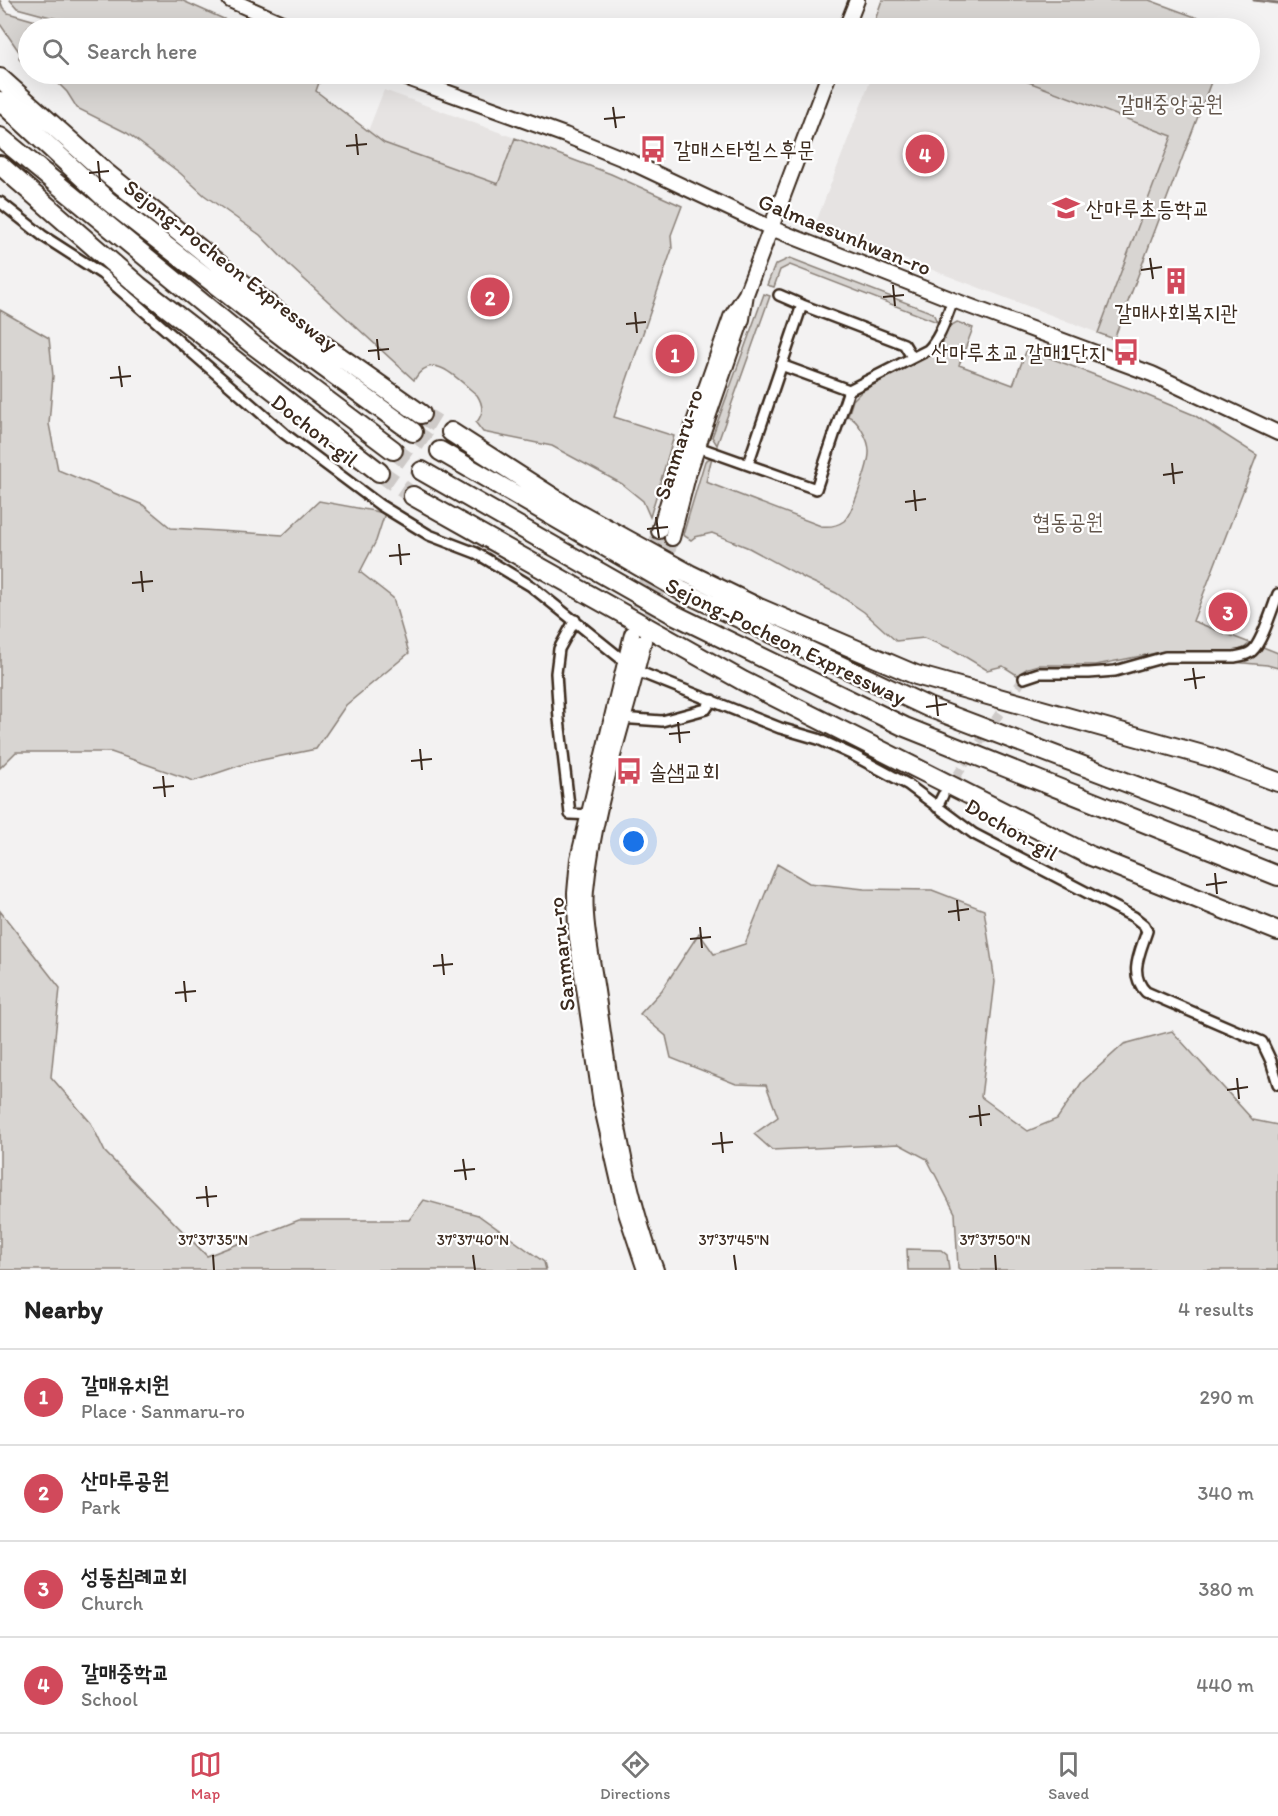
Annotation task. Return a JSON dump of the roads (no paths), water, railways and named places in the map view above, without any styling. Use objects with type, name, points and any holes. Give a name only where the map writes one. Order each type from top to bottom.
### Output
[{"type":"highway","points":[[0,78],[105,172],[285,318],[421,414]]},
{"type":"highway","name":"Sejong-Pocheon Expressway","points":[[0,101],[108,201],[292,344],[413,432]]},
{"type":"highway","name":"Sejong-Pocheon Expressway","points":[[0,137],[252,344],[393,450]]},
{"type":"highway","points":[[0,165],[139,286],[379,472]]},
{"type":"highway","points":[[451,432],[571,509],[689,574],[757,607],[906,671],[1210,757],[1278,782]]},
{"type":"highway","name":"Sejong-Pocheon Expressway","points":[[440,451],[682,591],[928,707],[1278,840]]},
{"type":"highway","name":"Sejong-Pocheon Expressway","points":[[422,471],[671,613],[905,727],[1278,876]]},
{"type":"highway","points":[[413,496],[753,687],[1091,856],[1278,931]]},
{"type":"street","points":[[230,0],[270,18]]},
{"type":"street","points":[[850,18],[857,0]]},
{"type":"street","name":"Galmaesunhwan-ro","points":[[424,84],[565,135],[631,162],[771,228],[953,300],[1152,374],[1278,433]]},
{"type":"street","name":"Sanmaru-ro","points":[[746,294],[731,317],[686,445],[665,535],[742,319],[746,294],[825,84]]},
{"type":"street","name":"Dochon-gil","points":[[0,202],[43,236],[102,274],[283,432],[380,505],[429,535],[476,553],[531,586],[624,661]]},
{"type":"street","points":[[779,295],[904,344],[912,357]]},
{"type":"street","points":[[698,447],[816,489],[849,390],[928,350],[934,344],[953,300]]},
{"type":"street","points":[[748,464],[802,305]]},
{"type":"street","points":[[782,365],[849,390]]},
{"type":"street","points":[[1024,678],[1040,673],[1115,671],[1165,657],[1245,655],[1258,644],[1278,594]]},
{"type":"street","points":[[575,620],[559,649],[556,673],[558,708],[570,814],[593,815]]},
{"type":"street","name":"Sanmaru-ro","points":[[632,634],[624,661],[617,718],[593,815],[578,859],[575,893],[576,932],[601,1104],[626,1213],[645,1270]]},
{"type":"street","name":"Sanmaru-ro","points":[[617,718],[636,671],[644,641]]},
{"type":"street","name":"Dochon-gil","points":[[636,671],[780,728],[818,739],[853,755],[907,784],[974,834],[1134,917],[1144,925],[1147,931],[1135,974],[1140,986],[1146,992],[1262,1042],[1278,1084]]},
{"type":"street","points":[[617,718],[662,721],[706,709],[712,700]]},
{"type":"street","points":[[937,807],[943,795]]},
{"type":"street","name":"Sanmaru-ro","points":[[593,815],[586,893],[588,931],[614,1112],[642,1230],[656,1270]]},
{"type":"waterway","points":[[1254,0],[1278,3]]},
{"type":"tunnel","points":[[421,414],[451,432]]},
{"type":"tunnel","points":[[413,432],[440,451]]},
{"type":"tunnel","points":[[393,450],[422,471]]},
{"type":"tunnel","points":[[379,472],[413,496]]},
{"type":"tunnel","points":[[633,628],[659,531]]},
{"type":"tunnel","points":[[645,636],[672,538]]},
{"type":"tunnel","points":[[949,787],[1024,678]]},
{"type":"place","name":"갈매스타힐스후문","points":[[653,149]]},
{"type":"place","name":"갈매중학교","points":[[925,154]]},
{"type":"place","name":"산마루초등학교","points":[[1066,208]]},
{"type":"place","name":"갈매사회복지관","points":[[1176,281]]},
{"type":"place","name":"산마루공원","points":[[490,297]]},
{"type":"place","name":"산마루초교.갈매1단지","points":[[1126,352]]},
{"type":"place","name":"갈매유치원","points":[[675,354]]},
{"type":"place","name":"성동침례교회","points":[[1228,612]]},
{"type":"place","name":"솔샘교회","points":[[629,771]]},
{"type":"park label","name":"갈매중앙공원","points":[[1170,103]]},
{"type":"park label","name":"협동공원","points":[[1068,521]]}]
